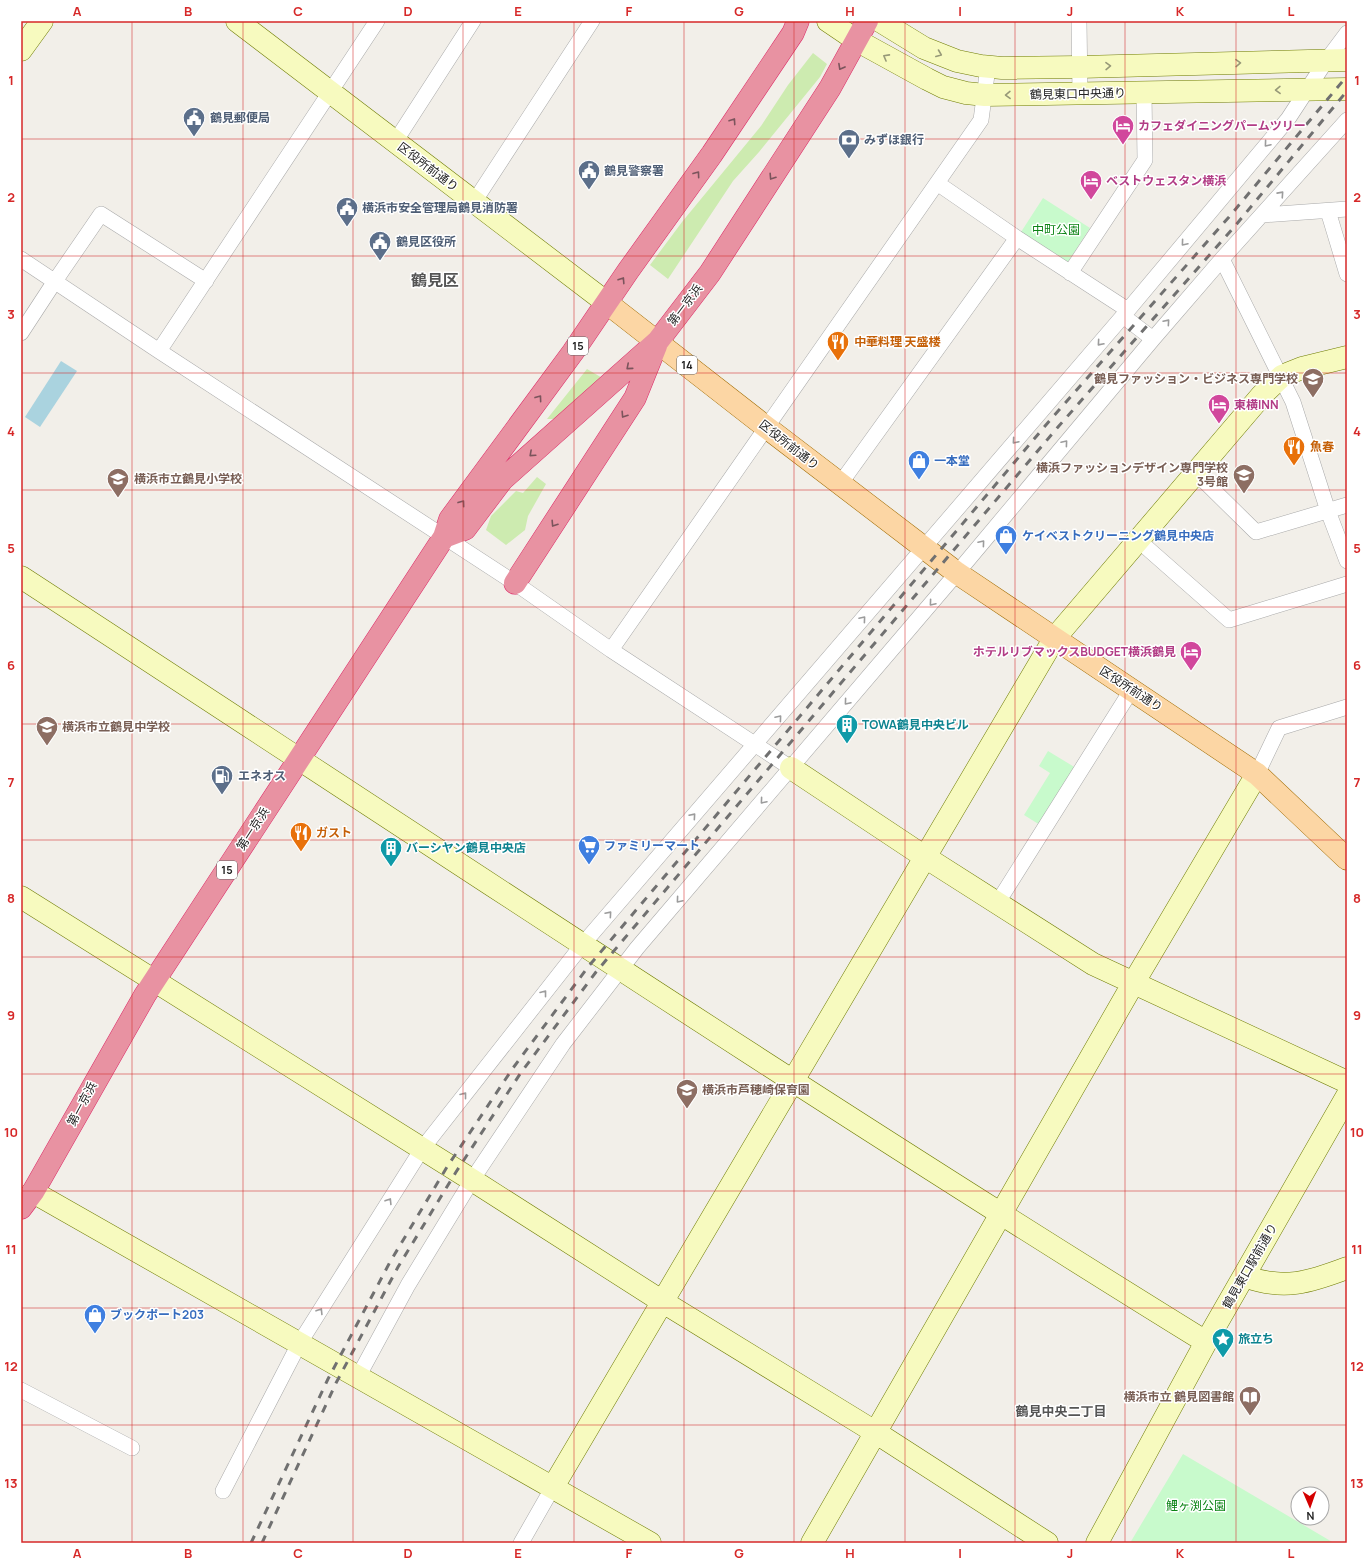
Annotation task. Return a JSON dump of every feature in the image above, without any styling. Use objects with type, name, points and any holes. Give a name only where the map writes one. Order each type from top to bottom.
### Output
[{"type":"highway","name":"第一京浜","points":[[25,1196],[85,1102],[97,1078],[154,981],[444,537],[450,519],[573,352],[628,271],[712,154],[792,33],[798,21]]},
{"type":"highway","name":"第一京浜","points":[[444,537],[465,529],[502,480],[658,341],[710,273],[830,88],[867,21]]},
{"type":"highway","points":[[515,583],[635,398],[658,341]]},
{"type":"main road","name":"区役所前通り","points":[[607,303],[957,573],[1258,774],[1347,859]]},
{"type":"street","points":[[21,50],[42,21]]},
{"type":"street","name":"区役所前通り","points":[[237,21],[607,303]]},
{"type":"street","points":[[159,351],[377,21]]},
{"type":"street","points":[[395,142],[473,21]]},
{"type":"street","points":[[474,202],[592,21]]},
{"type":"street","name":"鶴見東口中央通り","points":[[828,21],[856,40],[906,68],[943,87],[966,93],[985,95],[1347,90]]},
{"type":"street","points":[[880,21],[924,48],[957,62],[988,67],[1080,67],[1347,60]]},
{"type":"street","points":[[1080,21],[1080,94]]},
{"type":"street","points":[[223,1491],[299,1344],[422,1148],[583,944],[1125,313],[1288,119],[1326,61],[1347,33]]},
{"type":"street","points":[[611,650],[981,120],[988,67]]},
{"type":"street","points":[[1070,272],[1145,160],[1144,93]]},
{"type":"street","points":[[358,1377],[408,1285],[472,1180],[563,1044],[621,969],[957,573],[1153,339],[1222,259],[1347,120]]},
{"type":"street","points":[[937,183],[1017,238],[1070,272],[1125,313],[1153,339]]},
{"type":"street","points":[[1262,215],[1347,209]]},
{"type":"street","points":[[1328,211],[1347,274]]},
{"type":"street","points":[[21,332],[54,281],[101,214],[206,281]]},
{"type":"street","points":[[840,484],[1017,238]]},
{"type":"street","points":[[21,259],[159,351],[515,583],[611,650],[754,745],[1093,964],[1347,1082]]},
{"type":"street","points":[[1222,259],[1282,376],[1293,402],[1328,511],[1347,561]]},
{"type":"street","points":[[521,1543],[1054,639],[1262,395],[1282,376],[1302,368],[1347,358]]},
{"type":"street","points":[[1196,473],[1256,532],[1347,505]]},
{"type":"street","points":[[1138,540],[1230,620],[1347,584]]},
{"type":"street","points":[[21,577],[793,1082],[1001,1215],[1206,1342]]},
{"type":"street","points":[[998,902],[1132,689]]},
{"type":"street","points":[[812,1543],[1134,982],[1258,774],[1279,728],[1347,707]]},
{"type":"street","points":[[21,897],[422,1148],[663,1302],[875,1432],[1047,1543]]},
{"type":"street","name":"鶴見東口駅前通り","points":[[1097,1543],[1206,1342],[1347,1096]]},
{"type":"street","points":[[25,1196],[299,1344],[650,1543]]},
{"type":"street","points":[[1244,1276],[1261,1282],[1296,1283],[1316,1280],[1347,1268]]},
{"type":"street","points":[[21,1390],[132,1448]]},
{"type":"green space","points":[[813,53],[827,64],[820,77],[759,152],[733,181],[668,279],[650,265],[682,222],[761,126],[788,85]]},
{"type":"green space","name":"中町公園","points":[[1043,198],[1090,228],[1068,262],[1021,232]]},
{"type":"green space","points":[[587,369],[604,379],[554,419],[547,419]]},
{"type":"green space","points":[[537,477],[546,484],[528,516],[525,530],[506,545],[486,530],[491,516],[516,491],[523,493]]},
{"type":"green space","points":[[1048,751],[1076,768],[1040,825],[1024,815],[1050,773],[1039,766]]},
{"type":"green space","name":"鯉ヶ渕公園","points":[[1183,1454],[1290,1517],[1290,1526],[1305,1526],[1334,1543],[1130,1543]]},
{"type":"water","points":[[61,361],[77,371],[40,427],[25,417]]},
{"type":"railway","points":[[251,1543],[328,1379],[390,1262],[447,1167],[513,1068],[588,967],[1051,419],[1229,217],[1347,76]]},
{"type":"railway","points":[[262,1543],[336,1383],[398,1267],[456,1172],[520,1074],[596,972],[1058,427],[1235,226],[1347,91]]},
{"type":"place","name":"鶴見郵便局","points":[[194,138]]},
{"type":"place","name":"カフェダイニングパームツリー","points":[[1123,146]]},
{"type":"place","name":"みずほ銀行","points":[[849,160]]},
{"type":"place","name":"鶴見警察署","points":[[589,190]]},
{"type":"place","name":"ベストウェスタン横浜","points":[[1091,200]]},
{"type":"place","name":"横浜市安全管理局鶴見消防署","points":[[347,228]]},
{"type":"place","name":"鶴見区役所","points":[[380,262]]},
{"type":"place","name":"中華料理 天盛楼","points":[[838,362]]},
{"type":"place","name":"鶴見ファッション・ビジネス専門学校","points":[[1313,398]]},
{"type":"place","name":"東横INN","points":[[1219,424]]},
{"type":"place","name":"魚春","points":[[1294,466]]},
{"type":"place","name":"一本堂","points":[[919,480]]},
{"type":"place","name":"横浜ファッションデザイン専門学校 3号館","points":[[1244,494]]},
{"type":"place","name":"横浜市立鶴見小学校","points":[[118,498]]},
{"type":"place","name":"ケイベストクリーニング鶴見中央店","points":[[1006,556]]},
{"type":"place","name":"ホテルリブマックスBUDGET横浜鶴見","points":[[1191,672]]},
{"type":"place","name":"TOWA鶴見中央ビル","points":[[847,744]]},
{"type":"place","name":"横浜市立鶴見中学校","points":[[47,746]]},
{"type":"place","name":"エネオス","points":[[222,796]]},
{"type":"place","name":"ガスト","points":[[301,852]]},
{"type":"place","name":"ファミリーマート","points":[[589,866]]},
{"type":"place","name":"バーシヤン鶴見中央店","points":[[391,868]]},
{"type":"place","name":"横浜市芦穂崎保育園","points":[[687,1110]]},
{"type":"place","name":"ブックポート203","points":[[95,1334]]},
{"type":"place","name":"旅立ち","points":[[1223,1358]]},
{"type":"place","name":"横浜市立 鶴見図書館","points":[[1250,1416]]},
{"type":"district","name":"鶴見区","points":[[435,280]]},
{"type":"district","name":"鶴見中央二丁目","points":[[1061,1411]]}]
